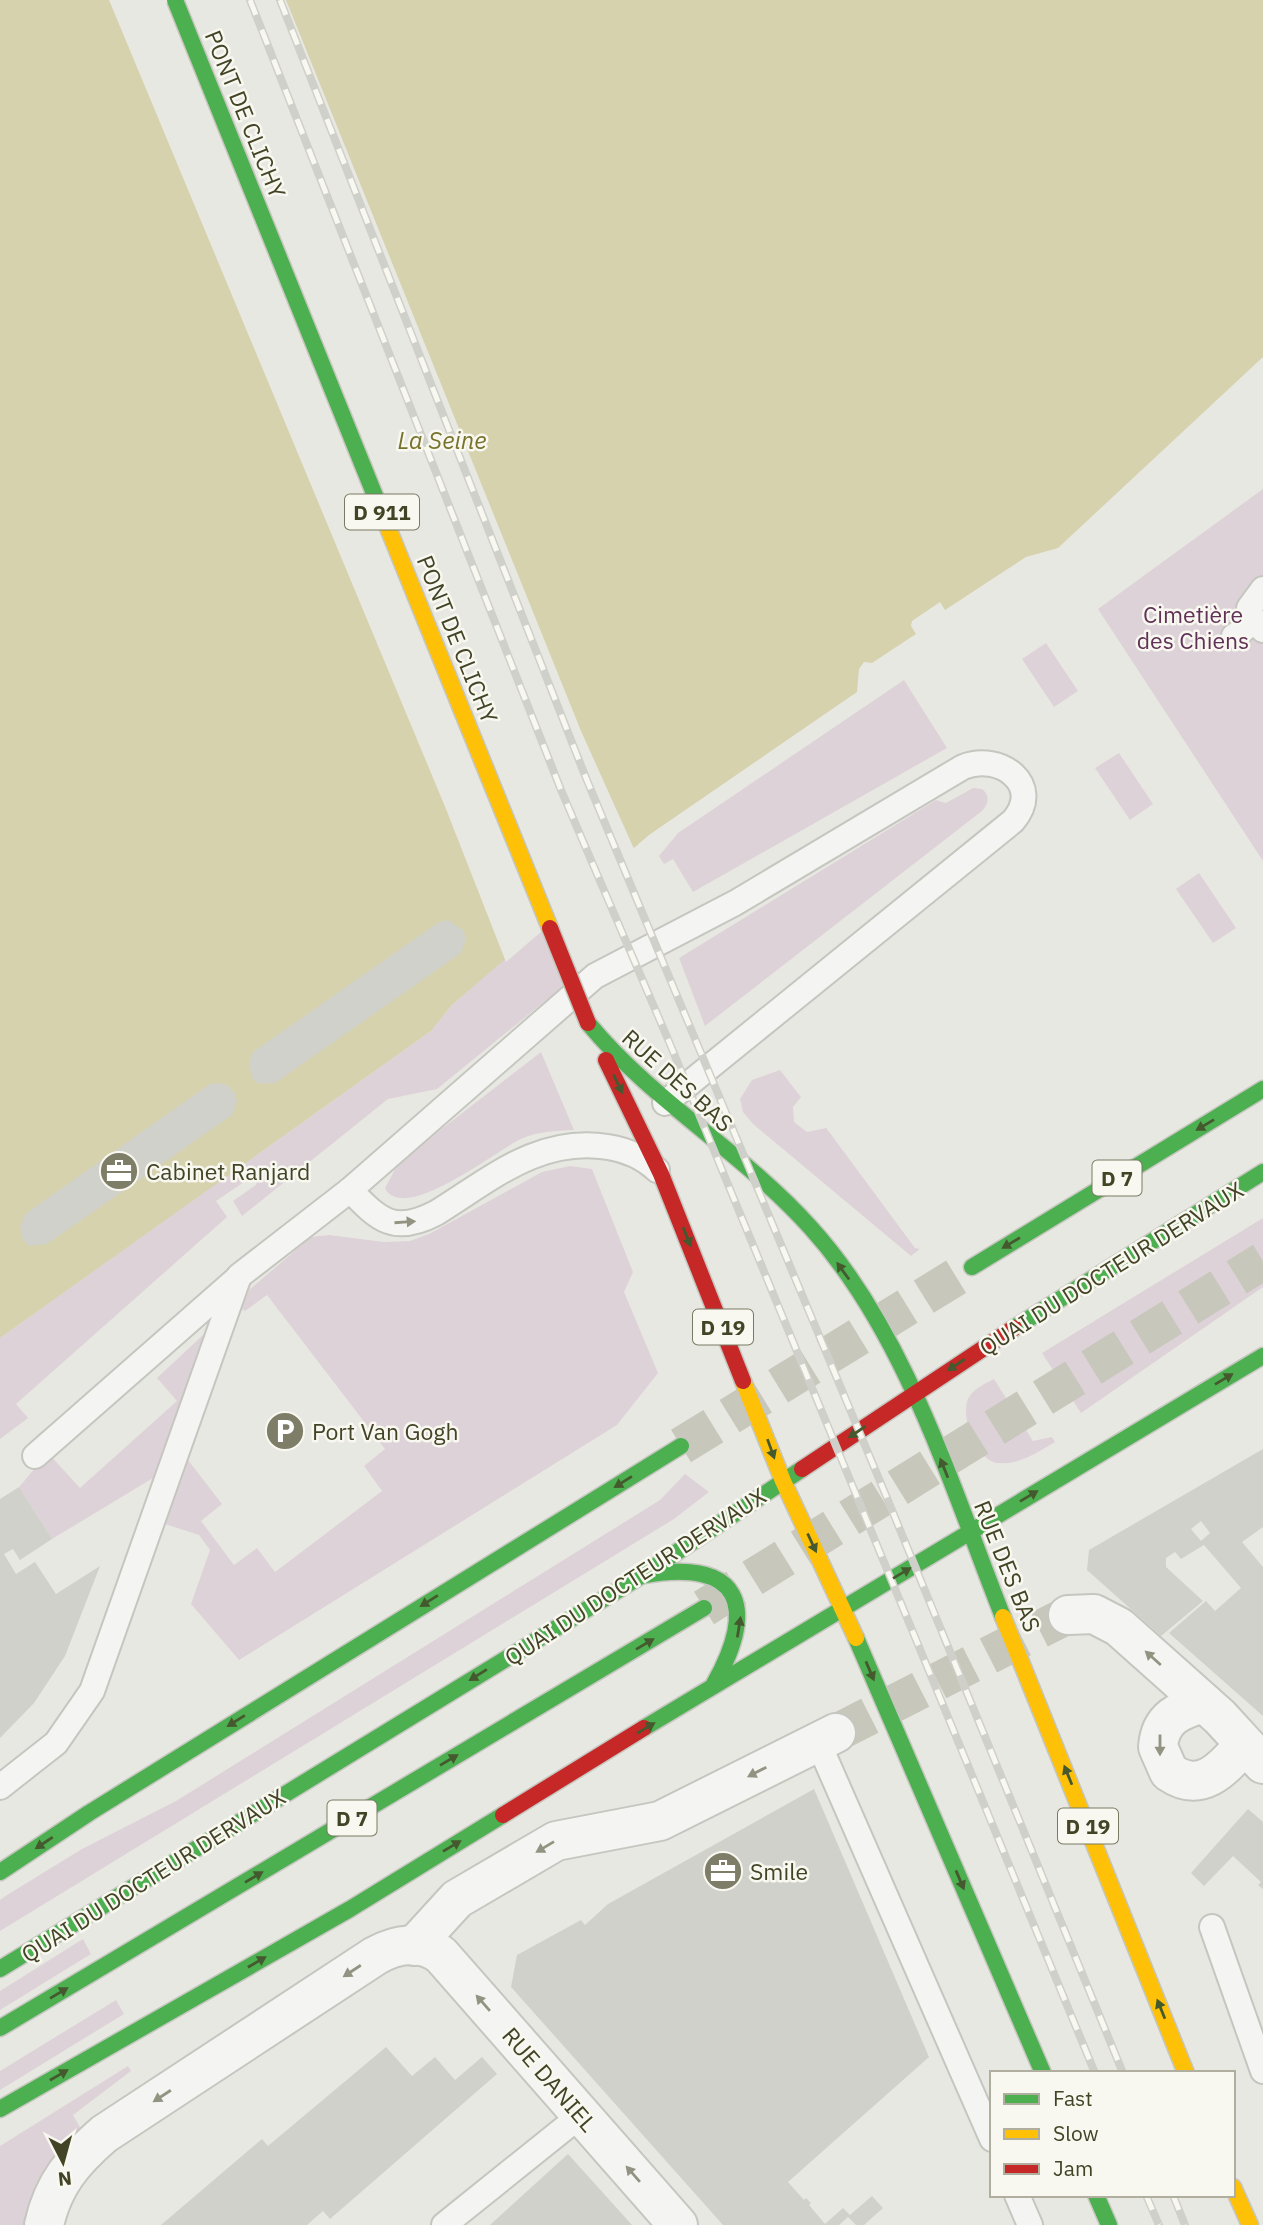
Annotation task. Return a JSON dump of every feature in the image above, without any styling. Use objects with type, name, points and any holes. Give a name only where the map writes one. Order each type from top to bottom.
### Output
[{"type":"main road","name":"PONT DE CLICHY","points":[[175,0],[588,1023]]},
{"type":"main road","name":"RUE DES BAS","points":[[588,1023],[613,1056],[665,1103],[793,1208],[818,1238],[881,1327],[914,1394],[1185,2071]]},
{"type":"main road","name":"RUE DES BAS","points":[[588,1023],[661,1174],[783,1481],[843,1608],[1042,2071]]},
{"type":"main road","name":"D 7","points":[[972,1267],[1263,1089]]},
{"type":"main road","name":"QUAI DU DOCTEUR DERVAUX","points":[[0,1969],[641,1576],[1010,1329],[1263,1172]]},
{"type":"main road","points":[[0,2109],[350,1909],[970,1531],[1263,1356]]},
{"type":"main road","points":[[0,1872],[89,1813],[681,1446]]},
{"type":"main road","points":[[641,1576],[666,1569],[697,1570],[722,1581],[736,1597],[740,1608],[740,1631],[731,1659],[711,1688]]},
{"type":"main road","name":"D 7","points":[[0,2028],[704,1608]]},
{"type":"main road","points":[[1235,2192],[1250,2225]]},
{"type":"main road","points":[[1097,2197],[1109,2225]]},
{"type":"street","points":[[1068,1615],[1088,1613],[1109,1619],[1204,1703],[1253,1755],[1203,1781],[1189,1782],[1169,1772],[1158,1747],[1166,1722],[1183,1709],[1204,1703]]},
{"type":"street","points":[[44,2225],[60,2179],[72,2163],[104,2134],[375,1956],[395,1947],[414,1946],[457,1899],[556,1841],[660,1821],[827,1737]]},
{"type":"street","name":"RUE DANIEL","points":[[414,1946],[424,1945],[441,1955],[678,2225]]},
{"type":"lane","points":[[1234,636],[1259,626],[1249,608],[1263,589]]},
{"type":"lane","points":[[35,1456],[239,1276],[350,1189],[595,976],[735,904],[963,767],[985,762],[1004,766],[1011,772],[1019,783],[1023,800],[1020,814],[1013,821],[665,1103]]},
{"type":"lane","points":[[350,1189],[378,1219],[398,1224],[423,1220],[519,1161],[551,1148],[596,1145],[623,1150],[650,1163],[661,1174]]},
{"type":"lane","points":[[0,1787],[56,1743],[92,1691],[239,1276]]},
{"type":"lane","points":[[827,1737],[990,2133]]},
{"type":"lane","points":[[1212,1927],[1263,2071]]},
{"type":"lane","points":[[444,2225],[581,2115]]},
{"type":"lane","points":[[1018,2197],[1030,2225]]},
{"type":"green space","name":"Cimetière des Chiens","points":[[1263,489],[1263,861],[1098,609]]},
{"type":"green space","points":[[1046,643],[1078,691],[1054,707],[1022,659]]},
{"type":"green space","points":[[904,680],[947,748],[693,892],[673,859],[664,864],[659,856],[678,833]]},
{"type":"green space","points":[[1119,753],[1153,804],[1130,820],[1095,768]]},
{"type":"green space","points":[[973,788],[982,789],[986,794],[987,803],[982,811],[705,1026],[679,958],[936,800],[946,803]]},
{"type":"green space","points":[[1199,873],[1236,928],[1213,943],[1176,889]]},
{"type":"green space","points":[[545,923],[571,980],[437,1089],[388,1099],[242,1216],[233,1201],[257,1184],[244,1164],[431,1031],[452,1005]]},
{"type":"green space","points":[[541,1052],[574,1130],[541,1133],[521,1139],[430,1192],[410,1198],[395,1197],[385,1188],[399,1162]]},
{"type":"green space","points":[[780,1070],[801,1097],[793,1107],[794,1122],[807,1132],[826,1128],[915,1248],[920,1249],[911,1256],[753,1124],[743,1112],[740,1099],[752,1080]]},
{"type":"green space","points":[[570,1166],[592,1169],[633,1272],[624,1292],[658,1373],[617,1425],[239,1660],[191,1604],[210,1550],[199,1535],[165,1524],[188,1460],[222,1504],[201,1521],[234,1565],[257,1548],[275,1572],[382,1491],[364,1466],[385,1449],[267,1295],[245,1311],[242,1309],[249,1290],[311,1237],[329,1235],[384,1242],[410,1241],[429,1234],[542,1172]]},
{"type":"green space","points":[[235,1170],[244,1182],[216,1201],[227,1217],[16,1404],[28,1418],[0,1439],[0,1338]]},
{"type":"green space","points":[[1263,1218],[1263,1287],[1081,1413],[1042,1353]]},
{"type":"green space","points":[[205,1336],[158,1475],[52,1539],[19,1487],[48,1453],[80,1488],[177,1401],[157,1378]]},
{"type":"green space","points":[[994,1379],[1033,1441],[1052,1437],[1055,1442],[1014,1462],[998,1463],[983,1455],[968,1427],[966,1407],[973,1392]]},
{"type":"green space","points":[[685,1474],[709,1492],[674,1519],[0,1931],[0,1900],[7,1895],[82,1849],[176,1801],[660,1500]]},
{"type":"green space","points":[[83,1939],[91,1954],[0,2010],[0,1991]]},
{"type":"green space","points":[[116,2000],[124,2014],[0,2090],[0,2071]]},
{"type":"green space","points":[[128,2066],[131,2071],[73,2115],[81,2129],[60,2149],[45,2172],[27,2225],[0,2225],[0,2146]]},
{"type":"water","name":"La Seine","points":[[0,0],[1263,0],[1263,357],[1058,548],[1026,557],[945,610],[940,602],[912,621],[911,626],[916,634],[872,663],[864,662],[859,669],[857,692],[649,835],[452,1005],[431,1031],[0,1338]]},
{"type":"pier","points":[[109,0],[286,0],[581,731],[635,851],[506,962],[446,809]]},
{"type":"building","points":[[448,920],[463,930],[466,939],[461,953],[275,1083],[259,1084],[252,1078],[249,1064],[253,1052],[439,922]]},
{"type":"building","name":"Cabinet Ranjard","points":[[210,1084],[227,1085],[234,1092],[237,1101],[232,1115],[47,1244],[30,1246],[23,1240],[20,1226],[25,1214]]},
{"type":"building","points":[[1263,1449],[1263,1527],[1242,1542],[1263,1567],[1263,1716],[1169,1633],[1206,1601],[1215,1611],[1241,1588],[1204,1545],[1181,1559],[1175,1552],[1166,1558],[1166,1567],[1203,1601],[1161,1636],[1087,1570],[1089,1550]],"holes":[[[1201,1521],[1210,1533],[1201,1541],[1191,1529]]]},
{"type":"building","points":[[19,1487],[52,1539],[20,1560],[13,1549],[4,1554],[16,1574],[35,1562],[56,1594],[100,1566],[65,1656],[34,1703],[0,1738],[0,1499]]},
{"type":"building","points":[[814,1789],[929,2057],[788,2182],[804,2200],[806,2198],[811,2203],[809,2205],[825,2224],[843,2208],[850,2215],[872,2196],[883,2208],[864,2225],[856,2225],[848,2217],[839,2225],[723,2225],[511,1987],[517,1955],[581,1920],[585,1925],[608,1904]]},
{"type":"building","points":[[1248,1809],[1263,1822],[1263,1889],[1258,1885],[1261,1882],[1233,1856],[1204,1886],[1191,1873]]},
{"type":"building","points":[[386,2047],[412,2076],[435,2057],[455,2080],[482,2057],[497,2074],[330,2219],[323,2211],[307,2225],[161,2225],[262,2139],[268,2146]]},
{"type":"building","points":[[568,2154],[632,2225],[490,2225]]},
{"type":"tunnel","points":[[704,1608],[1263,1261]]},
{"type":"tunnel","points":[[681,1446],[972,1267]]},
{"type":"tunnel","points":[[836,1733],[1068,1615]]},
{"type":"railway","points":[[250,0],[561,790],[670,1044],[1094,2071]]},
{"type":"railway","points":[[280,0],[586,778],[887,1498],[1122,2071]]},
{"type":"railway","points":[[1147,2197],[1159,2225]]},
{"type":"railway","points":[[1174,2197],[1185,2225]]},
{"type":"traffic: fast","points":[[175,0],[384,518]]},
{"type":"traffic: fast","points":[[588,1023],[641,1078],[785,1201],[811,1228],[844,1270],[874,1315],[900,1363],[945,1465],[1003,1617]]},
{"type":"traffic: fast","points":[[972,1267],[1263,1089]]},
{"type":"traffic: fast","points":[[1014,1328],[1263,1172]]},
{"type":"traffic: fast","points":[[644,1728],[1263,1356]]},
{"type":"traffic: fast","points":[[0,1872],[89,1813],[681,1446]]},
{"type":"traffic: fast","points":[[0,1969],[641,1576],[802,1469]]},
{"type":"traffic: fast","points":[[645,1575],[677,1572],[702,1574],[721,1582],[732,1594],[737,1611],[735,1632],[728,1656],[714,1684]]},
{"type":"traffic: fast","points":[[0,2028],[704,1608]]},
{"type":"traffic: fast","points":[[856,1638],[1042,2071]]},
{"type":"traffic: fast","points":[[0,2109],[350,1909],[503,1815]]},
{"type":"traffic: fast","points":[[1097,2197],[1109,2225]]},
{"type":"traffic: slow","points":[[384,518],[550,928]]},
{"type":"traffic: slow","points":[[743,1381],[783,1481],[856,1638]]},
{"type":"traffic: slow","points":[[1003,1617],[1185,2071]]},
{"type":"traffic: slow","points":[[1235,2191],[1250,2225]]},
{"type":"traffic: jam","points":[[550,928],[588,1023]]},
{"type":"traffic: jam","points":[[606,1060],[661,1174],[743,1381]]},
{"type":"traffic: jam","points":[[802,1469],[1014,1328]]},
{"type":"traffic: jam","points":[[503,1815],[644,1728]]},
{"type":"place","name":"Cabinet Ranjard","points":[[119,1171]]},
{"type":"place","name":"Port Van Gogh","points":[[285,1431]]},
{"type":"place","name":"Smile","points":[[723,1871]]}]
